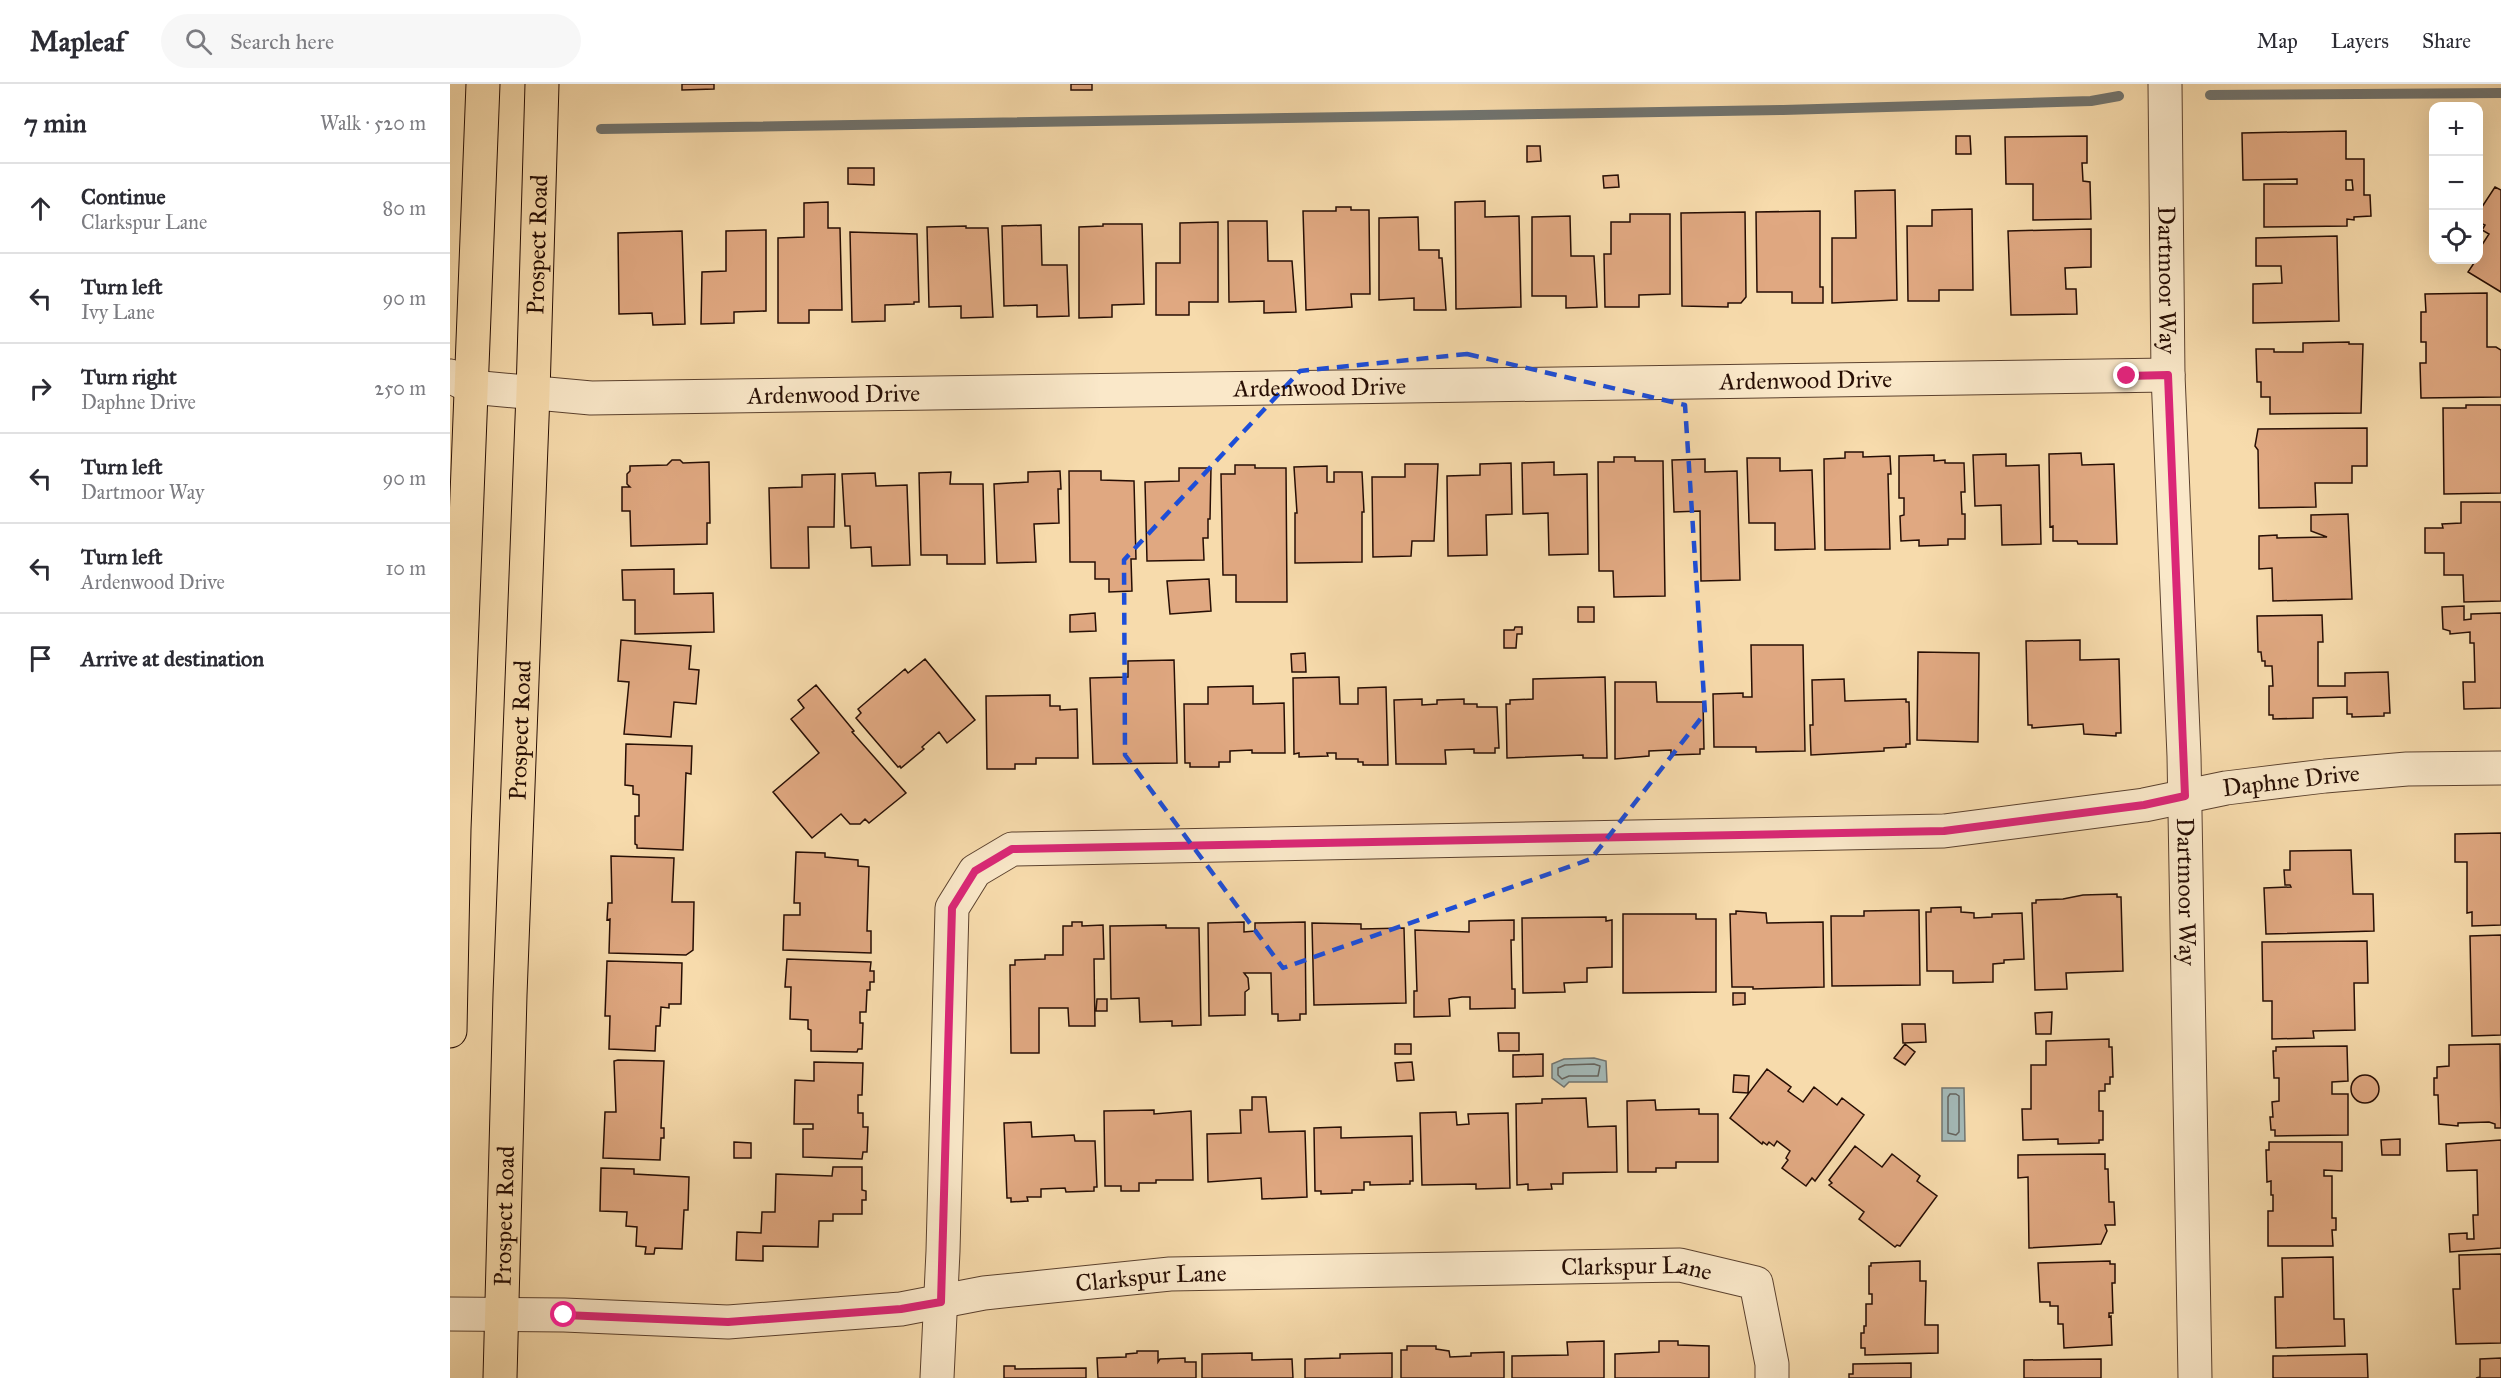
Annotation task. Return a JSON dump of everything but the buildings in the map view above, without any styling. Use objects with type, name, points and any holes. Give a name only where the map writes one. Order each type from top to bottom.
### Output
[{"type":"main road","points":[[450,1031],[454,829],[457,386],[483,84]]},
{"type":"main road","name":"Prospect Road","points":[[500,1378],[511,973],[542,84]]},
{"type":"street","name":"Dartmoor Way","points":[[2165,84],[2168,375],[2185,796],[2195,1378]]},
{"type":"street","name":"Ardenwood Drive","points":[[457,386],[591,398],[2168,375]]},
{"type":"street","name":"Daphne Drive","points":[[941,1302],[952,908],[975,871],[1012,849],[1944,831],[2144,805],[2226,788],[2325,776],[2407,769],[2501,768]]},
{"type":"street","name":"Clarkspur Lane","points":[[450,1314],[728,1322],[901,1309],[984,1293],[1170,1274],[1680,1265],[1756,1283],[1772,1364],[1772,1378]]},
{"type":"street","points":[[937,1378],[941,1302]]},
{"type":"highlighted area","points":[[1467,354],[1685,405],[1705,713],[1591,859],[1283,968],[1125,755],[1124,560],[1300,371]]},
{"type":"water","points":[[1594,1058],[1606,1061],[1607,1082],[1569,1082],[1564,1087],[1552,1078],[1552,1064],[1564,1059]]},
{"type":"water","points":[[1942,1088],[1964,1088],[1965,1141],[1942,1141]]},
{"type":"waterway","points":[[2210,95],[2501,93]]},
{"type":"waterway","points":[[601,129],[1783,110],[2091,101],[2119,96]]},
{"type":"route","points":[[564,1315],[728,1322],[901,1309],[941,1302],[952,908],[975,871],[1012,849],[1944,831],[2144,805],[2185,796],[2168,375],[2127,376]]}]
